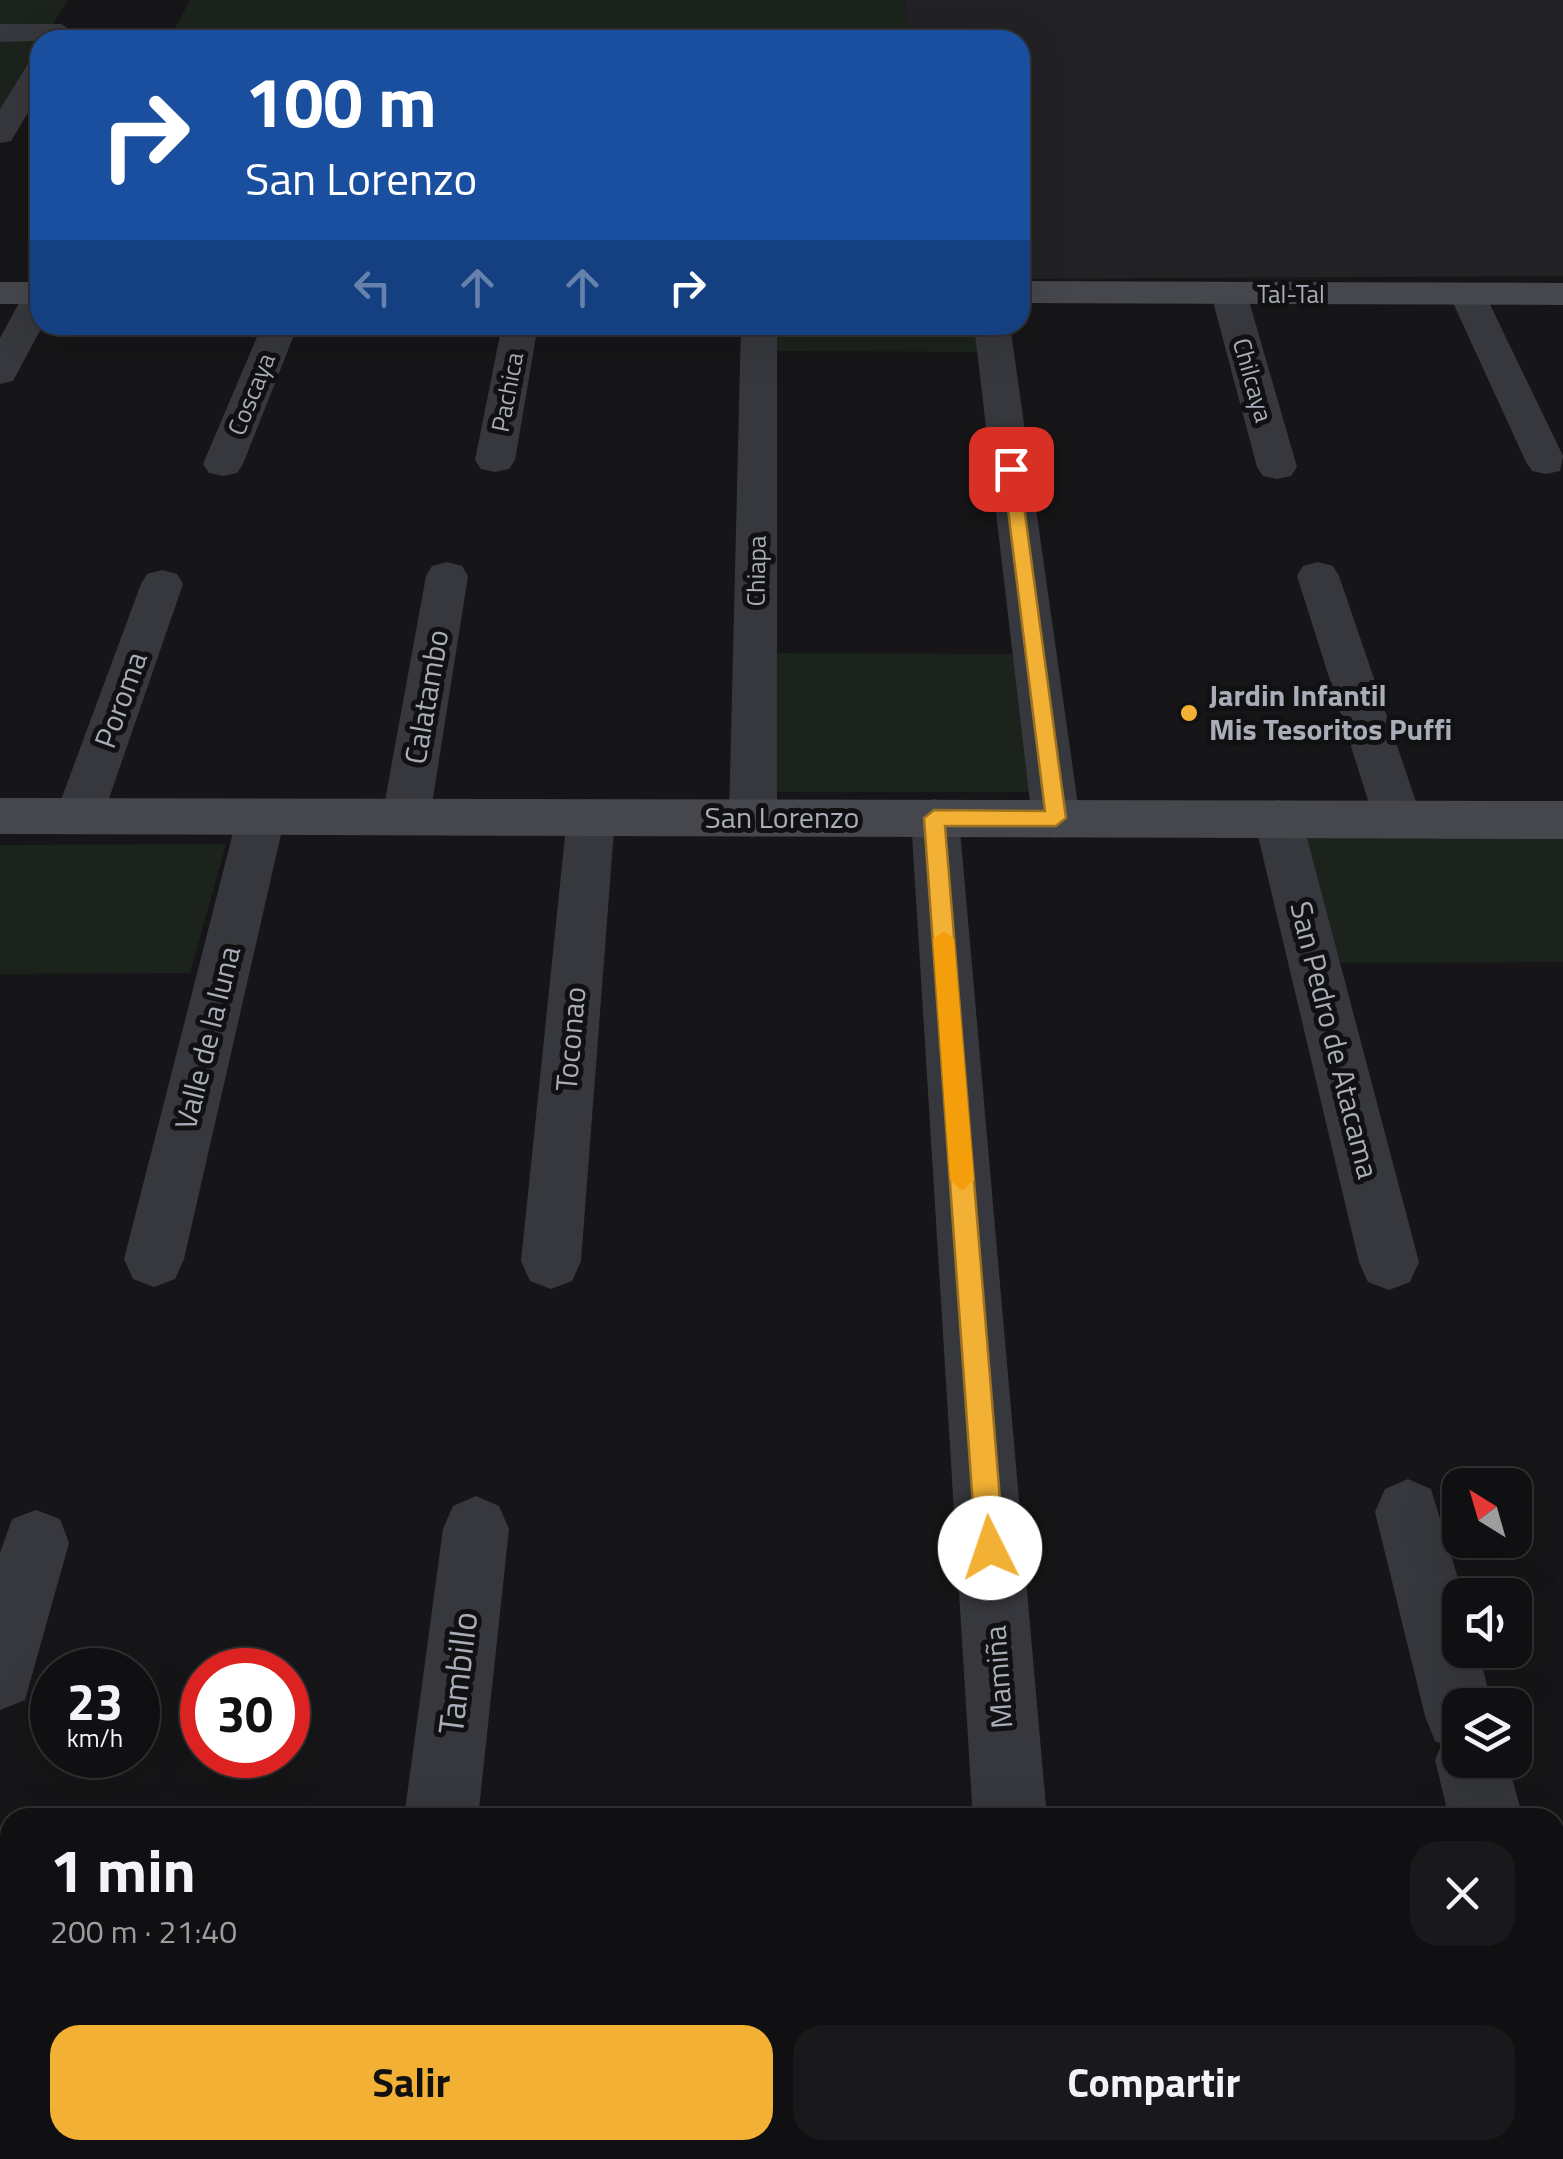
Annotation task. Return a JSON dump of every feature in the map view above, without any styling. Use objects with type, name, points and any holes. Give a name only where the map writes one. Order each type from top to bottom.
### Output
[{"type":"street","points":[[0,32],[30,31]]},
{"type":"street","points":[[0,134],[30,84]]},
{"type":"street","name":"Tal-Tal","points":[[1030,292],[1563,294]]},
{"type":"street","points":[[0,293],[30,294]]},
{"type":"street","name":"Chilcaya","points":[[1229,294],[1277,467]]},
{"type":"street","points":[[1467,294],[1546,462]]},
{"type":"street","points":[[0,373],[30,314]]},
{"type":"street","name":"Coscaya","points":[[223,464],[276,335]]},
{"type":"street","name":"Pachica","points":[[494,460],[518,335]]},
{"type":"street","name":"Chiapa","points":[[753,818],[759,335]]},
{"type":"street","points":[[993,335],[1056,818]]},
{"type":"street","name":"Calatambo","points":[[406,817],[447,576]]},
{"type":"street","points":[[1318,576],[1398,819]]},
{"type":"street","name":"Poroma","points":[[80,816],[162,584]]},
{"type":"street","name":"San Lorenzo","points":[[0,816],[1563,820]]},
{"type":"street","name":"Valle de la luna","points":[[154,1260],[261,816]]},
{"type":"street","name":"Toconao","points":[[551,1261],[591,817]]},
{"type":"street","name":"Mamiña","points":[[934,818],[1009,1808]]},
{"type":"street","name":"San Pedro de Atacama","points":[[1278,819],[1389,1262]]},
{"type":"street","points":[[1408,1512],[1453,1688]]},
{"type":"street","name":"Tambillo","points":[[442,1808],[476,1529]]},
{"type":"street","points":[[0,1675],[36,1543]]},
{"type":"street","points":[[1476,1778],[1483,1808]]},
{"type":"shaded area","points":[[0,0],[68,0],[49,30],[30,30],[30,60],[0,108]]},
{"type":"shaded area","points":[[190,0],[904,0],[908,30],[174,30]]},
{"type":"shaded area","points":[[904,0],[1563,0],[1563,276],[1030,279],[1030,30],[908,30]]},
{"type":"shaded area","points":[[759,335],[993,335],[996,352],[758,351]]},
{"type":"shaded area","points":[[765,653],[1013,654],[1030,792],[762,792]]},
{"type":"shaded area","points":[[1278,819],[1563,820],[1563,962],[1314,963]]},
{"type":"shaded area","points":[[226,844],[190,973],[0,974],[0,845]]},
{"type":"slow traffic","points":[[944,939],[962,1180]]},
{"type":"place","name":"Jardin Infantil Mis Tesoritos Puffi","points":[[1189,713]]},
{"type":"route","points":[[990,1548],[934,818],[1056,818],[1011,469]]}]
